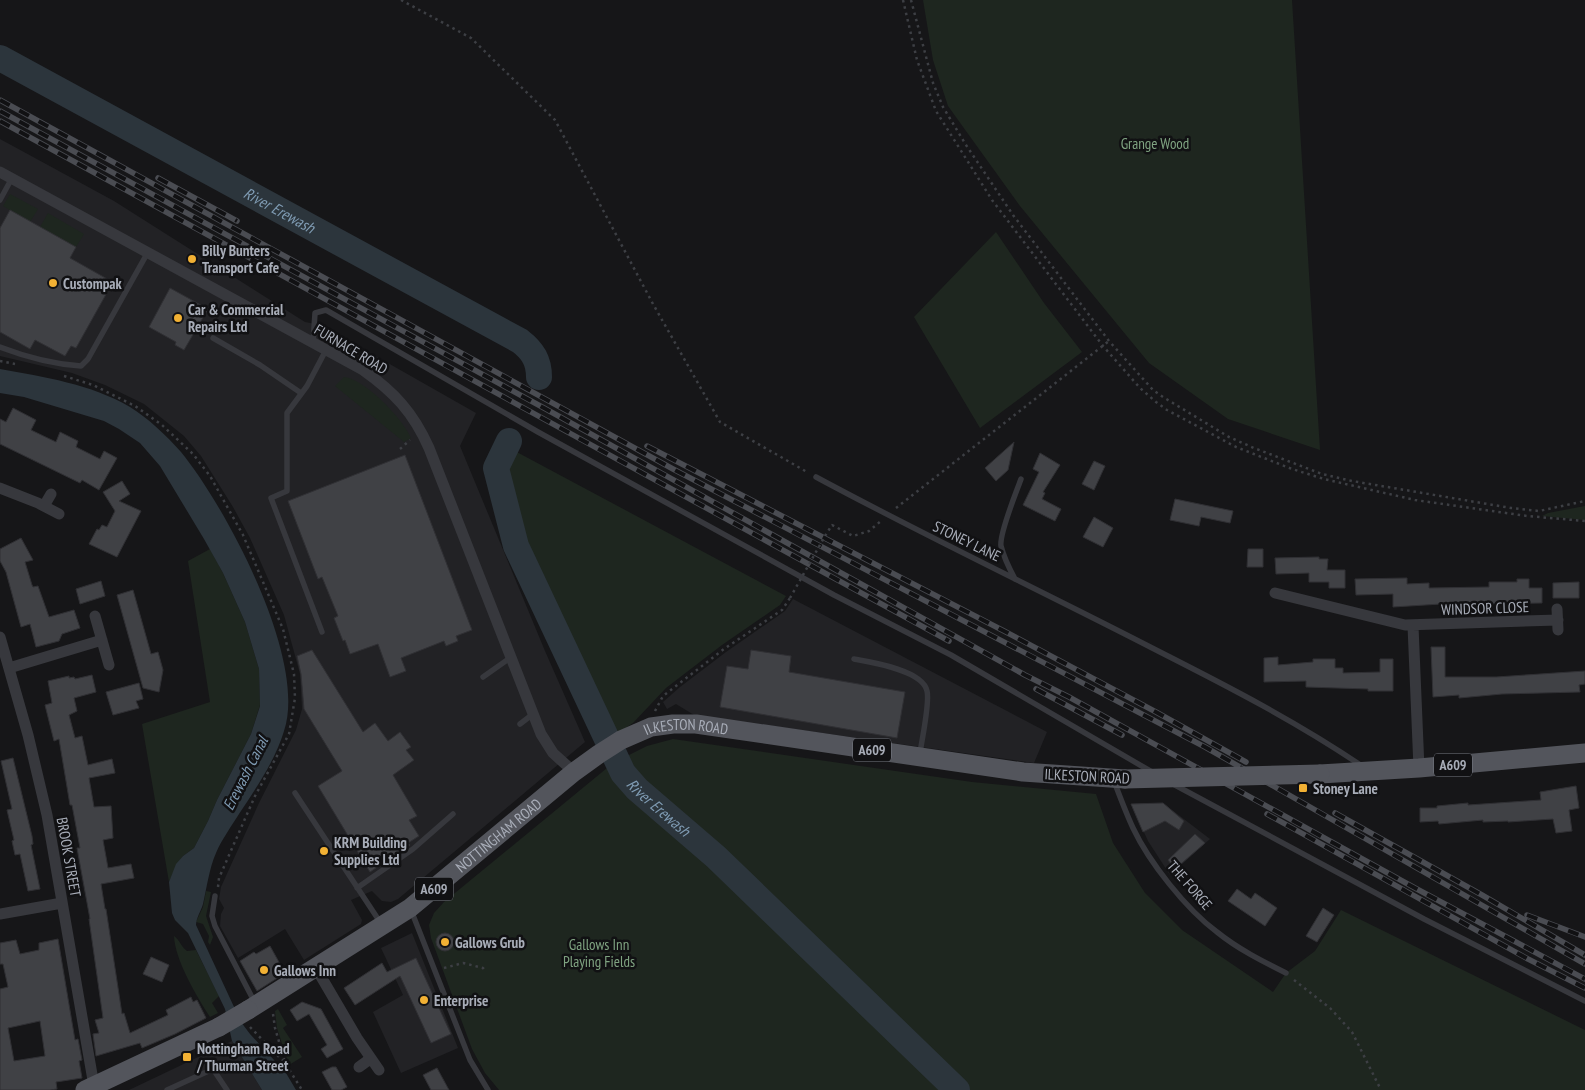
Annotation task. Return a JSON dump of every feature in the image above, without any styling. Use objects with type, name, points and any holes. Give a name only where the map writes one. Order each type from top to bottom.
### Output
[{"type":"main road","name":"ILKESTON ROAD","points":[[599,754],[622,740],[651,727],[673,724],[696,724],[1023,772],[1119,779],[1371,772],[1585,753]]},
{"type":"main road","name":"NOTTINGHAM ROAD","points":[[89,1088],[219,1027],[256,1012],[316,968],[410,908],[574,772],[599,754]]},
{"type":"street","name":"FURNACE ROAD","points":[[0,172],[363,370],[398,399],[415,420],[429,448],[545,743],[574,772]]},
{"type":"street","points":[[1,492],[44,506],[59,514]]},
{"type":"street","points":[[44,506],[50,494]]},
{"type":"street","name":"WINDSOR CLOSE","points":[[1275,594],[1397,624],[1414,626],[1558,620]]},
{"type":"street","points":[[94,616],[109,665]]},
{"type":"street","points":[[1414,626],[1419,768]]},
{"type":"street","name":"BROOK STREET","points":[[0,637],[28,735],[43,798],[62,903],[89,1088]]},
{"type":"street","points":[[9,668],[102,640]]},
{"type":"street","points":[[0,914],[62,903]]},
{"type":"street","points":[[316,968],[370,1059],[379,1070]]},
{"type":"street","points":[[359,1067],[370,1059]]},
{"type":"lane","points":[[0,200],[12,178]]},
{"type":"lane","points":[[0,347],[38,359],[64,365],[81,366],[88,359],[148,252]]},
{"type":"lane","points":[[313,343],[315,313],[326,310],[538,432],[834,595],[951,655],[1129,760],[1356,883],[1585,1001]]},
{"type":"lane","points":[[213,338],[260,365],[301,393]]},
{"type":"lane","points":[[322,632],[272,498],[287,491],[287,413],[326,350]]},
{"type":"lane","name":"STONEY LANE","points":[[816,478],[887,516],[1255,701],[1306,729],[1371,772]]},
{"type":"lane","points":[[1015,579],[1006,562],[1001,544],[1021,479]]},
{"type":"lane","points":[[483,677],[510,658]]},
{"type":"lane","points":[[854,658],[895,668],[924,684],[927,691],[926,712],[919,758]]},
{"type":"lane","points":[[520,724],[533,714]]},
{"type":"lane","name":"THE FORGE","points":[[1119,779],[1133,828],[1147,853],[1197,916],[1216,932],[1245,951],[1286,973]]},
{"type":"lane","points":[[295,793],[383,926]]},
{"type":"lane","points":[[357,888],[413,849],[454,814]]},
{"type":"lane","points":[[215,896],[212,916],[215,926],[256,1012]]},
{"type":"lane","points":[[410,908],[470,1060],[488,1090]]},
{"type":"lane","points":[[167,1090],[212,1069],[228,1090]]},
{"type":"path","points":[[401,0],[471,38],[554,120],[653,304],[720,422],[816,478]]},
{"type":"path","points":[[903,0],[917,60],[936,111],[992,200],[1103,346],[1140,388],[1167,410],[1220,439],[1265,459],[1324,480],[1415,500],[1539,517],[1585,521]]},
{"type":"path","points":[[911,0],[933,82],[943,107],[1014,215],[1109,341],[1153,390],[1229,437],[1322,474],[1511,508],[1539,511],[1585,501]]},
{"type":"path","points":[[651,727],[654,712],[663,696],[724,649],[782,610],[832,525],[853,536],[869,531],[1109,341]]},
{"type":"path","points":[[0,361],[17,365]]},
{"type":"path","points":[[59,374],[93,385],[135,406],[162,425],[193,454],[210,476],[243,535],[283,629],[294,674],[295,698],[289,734],[255,796],[222,871],[215,896]]},
{"type":"path","points":[[400,448],[414,438]]},
{"type":"path","points":[[1539,511],[1539,517]]},
{"type":"path","points":[[435,970],[463,963],[483,968],[486,972]]},
{"type":"path","points":[[1286,973],[1330,1008],[1352,1032],[1381,1090]]},
{"type":"path","points":[[256,1012],[275,1028],[285,1063]]},
{"type":"path","points":[[256,1012],[302,1090]]},
{"type":"shaded area","points":[[0,139],[114,201],[305,322],[321,325],[476,413],[460,446],[585,742],[398,899],[391,902],[382,901],[372,891],[351,900],[362,920],[361,924],[304,960],[285,929],[238,958],[220,926],[221,914],[224,908],[219,899],[221,887],[259,803],[296,730],[302,709],[300,674],[284,615],[250,538],[233,507],[201,456],[184,436],[144,404],[105,385],[72,373],[0,356]]},
{"type":"shaded area","points":[[793,599],[1047,732],[1034,763],[694,715],[676,704],[667,709],[663,702],[680,687],[785,611]]},
{"type":"shaded area","points":[[1163,803],[1210,839],[1170,875],[1148,841],[1131,804]]},
{"type":"shaded area","points":[[412,933],[458,1048],[401,1073],[373,1012],[403,995],[381,948]]},
{"type":"shaded area","points":[[232,1041],[262,1090],[129,1090]]},
{"type":"green space","name":"Grange Wood","points":[[923,0],[1292,0],[1320,450],[1228,419],[1149,363],[1020,206],[948,106],[933,60]]},
{"type":"green space","points":[[10,194],[38,209],[30,222],[3,206]]},
{"type":"green space","points":[[48,213],[84,234],[76,247],[40,227]]},
{"type":"green space","points":[[996,232],[1044,303],[1082,352],[980,428],[914,317]]},
{"type":"green space","points":[[344,377],[353,379],[382,401],[400,421],[411,438],[404,442],[335,386]]},
{"type":"green space","points":[[513,450],[786,596],[780,605],[722,645],[666,688],[633,723],[618,733],[555,611],[503,479],[504,467]]},
{"type":"green space","points":[[1585,506],[1585,520],[1542,516],[1548,513]]},
{"type":"green space","points":[[210,549],[245,622],[259,669],[260,705],[251,734],[208,821],[194,848],[183,856],[177,864],[169,882],[142,724],[210,702],[188,561]]},
{"type":"green space","points":[[673,739],[972,782],[1096,794],[1113,843],[1145,893],[1182,930],[1273,992],[1286,973],[1315,951],[1341,910],[1585,1030],[1585,1090],[969,1090],[749,877],[654,793],[643,780],[627,756],[647,746]]},
{"type":"green space","name":"Gallows Inn Playing Fields","points":[[607,768],[625,793],[704,860],[947,1090],[499,1090],[485,1073],[472,1049],[431,938],[429,925],[434,913],[444,902]]},
{"type":"green space","points":[[206,891],[211,892],[206,916],[213,937],[210,945],[208,942],[209,936],[203,924],[196,922],[203,907]]},
{"type":"green space","points":[[174,936],[187,951],[196,950],[219,996],[212,1003],[218,1013],[210,1017],[199,999],[182,967],[175,946]]},
{"type":"green space","points":[[278,1009],[287,1025],[283,1028],[302,1057],[289,1065],[277,1028],[275,1011]]},
{"type":"water","name":"Erewash Canal","points":[[0,369],[67,382],[99,392],[137,411],[181,452],[199,477],[240,546],[258,586],[274,626],[284,665],[288,701],[284,731],[276,753],[216,853],[196,925],[241,1022],[286,1073],[296,1090],[262,1090],[232,1041],[225,1009],[188,933],[175,920],[172,913],[169,882],[176,864],[194,848],[251,734],[260,706],[259,669],[245,622],[223,573],[204,539],[160,466],[140,443],[104,421],[24,397],[0,393]]},
{"type":"building","name":"Custompak","points":[[10,210],[76,247],[70,258],[109,280],[105,287],[109,289],[76,348],[71,346],[65,356],[35,340],[30,349],[0,332],[0,228]]},
{"type":"building","name":"Car & Commercial Repairs Ltd","points":[[170,288],[208,309],[184,350],[175,345],[176,342],[149,327]]},
{"type":"building","points":[[13,408],[36,420],[31,430],[56,442],[60,432],[78,441],[76,447],[100,459],[104,451],[117,458],[99,490],[82,480],[80,483],[0,444],[0,419],[6,422]]},
{"type":"building","points":[[1014,442],[1008,470],[996,481],[985,468]]},
{"type":"building","points":[[1040,453],[1060,465],[1043,492],[1045,493],[1042,499],[1061,509],[1055,521],[1023,505],[1039,472],[1033,469]]},
{"type":"building","points":[[405,455],[472,630],[456,636],[458,641],[446,646],[444,641],[401,658],[406,671],[390,677],[378,644],[350,654],[334,618],[338,616],[322,577],[318,579],[288,501]]},
{"type":"building","points":[[1094,461],[1105,466],[1094,490],[1082,484]]},
{"type":"building","points":[[122,481],[130,494],[119,501],[141,511],[117,557],[89,544],[97,529],[99,530],[102,525],[107,527],[115,511],[103,492]]},
{"type":"building","points":[[1175,499],[1233,511],[1230,523],[1201,517],[1199,526],[1170,520]]},
{"type":"building","points":[[1094,517],[1113,528],[1103,547],[1083,537]]},
{"type":"building","points":[[21,538],[33,560],[25,562],[32,585],[33,587],[38,586],[49,617],[74,610],[80,628],[62,634],[59,641],[36,647],[30,624],[21,627],[6,572],[0,561],[0,549]]},
{"type":"building","points":[[1248,549],[1263,549],[1263,567],[1247,567]]},
{"type":"building","points":[[1319,557],[1319,559],[1328,559],[1327,570],[1345,570],[1345,588],[1329,588],[1329,582],[1309,582],[1309,573],[1276,574],[1275,558]]},
{"type":"building","points":[[1407,578],[1407,584],[1429,583],[1429,588],[1489,587],[1489,582],[1517,582],[1517,579],[1529,579],[1529,588],[1542,588],[1542,603],[1457,603],[1393,607],[1393,594],[1356,595],[1355,579]]},
{"type":"building","points":[[101,581],[105,596],[80,604],[76,589]]},
{"type":"building","points":[[1579,582],[1579,598],[1553,598],[1553,583]]},
{"type":"building","points":[[133,590],[151,654],[158,652],[163,670],[159,692],[143,688],[117,595]]},
{"type":"building","points":[[1431,647],[1445,647],[1445,677],[1496,677],[1585,671],[1585,684],[1579,685],[1580,692],[1502,694],[1459,698],[1459,695],[1433,697]]},
{"type":"building","points":[[312,650],[363,732],[375,723],[388,741],[400,732],[411,747],[406,750],[414,760],[393,775],[417,816],[409,820],[419,836],[408,843],[410,845],[370,872],[318,786],[342,771],[304,709],[301,674],[297,656]]},
{"type":"building","points":[[751,650],[791,656],[789,672],[905,692],[897,738],[720,707],[727,666],[748,669]]},
{"type":"building","points":[[1278,657],[1278,665],[1313,662],[1313,659],[1335,659],[1335,668],[1343,668],[1343,673],[1380,672],[1380,659],[1393,659],[1393,691],[1306,687],[1306,681],[1264,682],[1264,658]]},
{"type":"building","points":[[92,675],[96,692],[74,698],[77,711],[69,715],[75,738],[82,736],[88,765],[112,759],[115,773],[89,778],[94,807],[111,806],[113,838],[103,840],[108,868],[131,864],[134,878],[101,884],[122,1014],[124,1013],[130,1033],[168,1015],[166,1010],[191,997],[193,1002],[197,1000],[206,1018],[142,1048],[140,1043],[96,1056],[93,1034],[99,1033],[95,1020],[103,1018],[90,919],[77,848],[80,848],[72,805],[70,805],[59,739],[54,741],[45,705],[52,703],[48,681],[69,676],[69,678],[74,677],[75,679]]},
{"type":"building","points":[[139,683],[143,699],[136,701],[139,708],[113,715],[106,692]]},
{"type":"building","points":[[13,758],[32,836],[33,844],[31,845],[40,889],[28,891],[20,854],[15,855],[12,841],[14,840],[7,810],[12,809],[1,761]]},
{"type":"building","points":[[1576,786],[1579,808],[1569,810],[1572,831],[1556,833],[1553,819],[1508,822],[1483,822],[1483,820],[1439,824],[1438,821],[1420,822],[1420,808],[1437,808],[1437,806],[1468,803],[1468,805],[1541,800],[1540,792]]},
{"type":"building","points":[[1163,803],[1184,821],[1179,830],[1165,821],[1143,832],[1131,804]]},
{"type":"building","points":[[1195,834],[1205,843],[1175,869],[1168,860]]},
{"type":"building","points":[[1237,889],[1251,899],[1255,893],[1277,908],[1265,926],[1228,901]]},
{"type":"building","points":[[1323,908],[1334,915],[1317,942],[1306,936]]},
{"type":"building","name":"Gallows Grub","points":[[445,933],[451,936],[454,942],[451,948],[445,951],[439,948],[436,942],[439,936]]},
{"type":"building","points":[[58,939],[75,1040],[78,1039],[82,1060],[79,1061],[82,1078],[56,1082],[57,1089],[0,1090],[0,989],[8,987],[3,964],[0,964],[0,943],[16,940],[20,954],[39,950],[39,943]],"holes":[[[40,1021],[45,1056],[14,1061],[8,1028]]]},
{"type":"building","name":"Gallows Inn","points":[[270,946],[285,973],[257,991],[240,961],[254,952],[256,954]]},
{"type":"building","points":[[151,957],[169,965],[162,982],[143,974]]},
{"type":"building","name":"Enterprise","points":[[416,958],[451,1034],[431,1043],[400,976],[355,1005],[344,988],[382,963],[387,972]]},
{"type":"building","points":[[302,1002],[321,1009],[343,1049],[327,1058],[321,1049],[327,1045],[309,1014],[297,1021],[290,1010]]},
{"type":"building","points":[[336,1067],[347,1087],[341,1090],[332,1090],[322,1072]]},
{"type":"building","points":[[437,1068],[449,1090],[431,1090],[423,1075]]},
{"type":"waterway","name":"River Erewash","points":[[0,58],[520,341],[534,357],[538,366],[539,377]]},
{"type":"waterway","name":"River Erewash","points":[[509,441],[496,468],[516,546],[623,773],[637,789],[716,857],[957,1090]]},
{"type":"railway","points":[[0,100],[673,469],[1205,747],[1585,964]]},
{"type":"railway","points":[[0,111],[544,408],[1025,675],[1069,697],[1415,888],[1585,979]]},
{"type":"railway","points":[[0,121],[949,641]]},
{"type":"railway","points":[[158,178],[237,221]]},
{"type":"railway","points":[[647,446],[1004,631],[1246,762]]},
{"type":"railway","points":[[1036,689],[1122,735]]},
{"type":"railway","points":[[1335,813],[1585,955]]},
{"type":"railway","points":[[1267,814],[1528,959],[1585,988]]},
{"type":"railway","points":[[1527,915],[1585,937]]},
{"type":"place","name":"Billy Bunters Transport Cafe","points":[[192,259]]},
{"type":"place","name":"Custompak","points":[[53,283]]},
{"type":"place","name":"Car & Commercial Repairs Ltd","points":[[178,318]]},
{"type":"place","name":"Stoney Lane","points":[[1303,788]]},
{"type":"place","name":"KRM Building Supplies Ltd","points":[[324,851]]},
{"type":"place","name":"Gallows Grub","points":[[445,942]]},
{"type":"place","name":"Gallows Inn","points":[[264,970]]},
{"type":"place","name":"Enterprise","points":[[424,1000]]},
{"type":"place","name":"Nottingham Road / Thurman Street","points":[[187,1057]]}]
